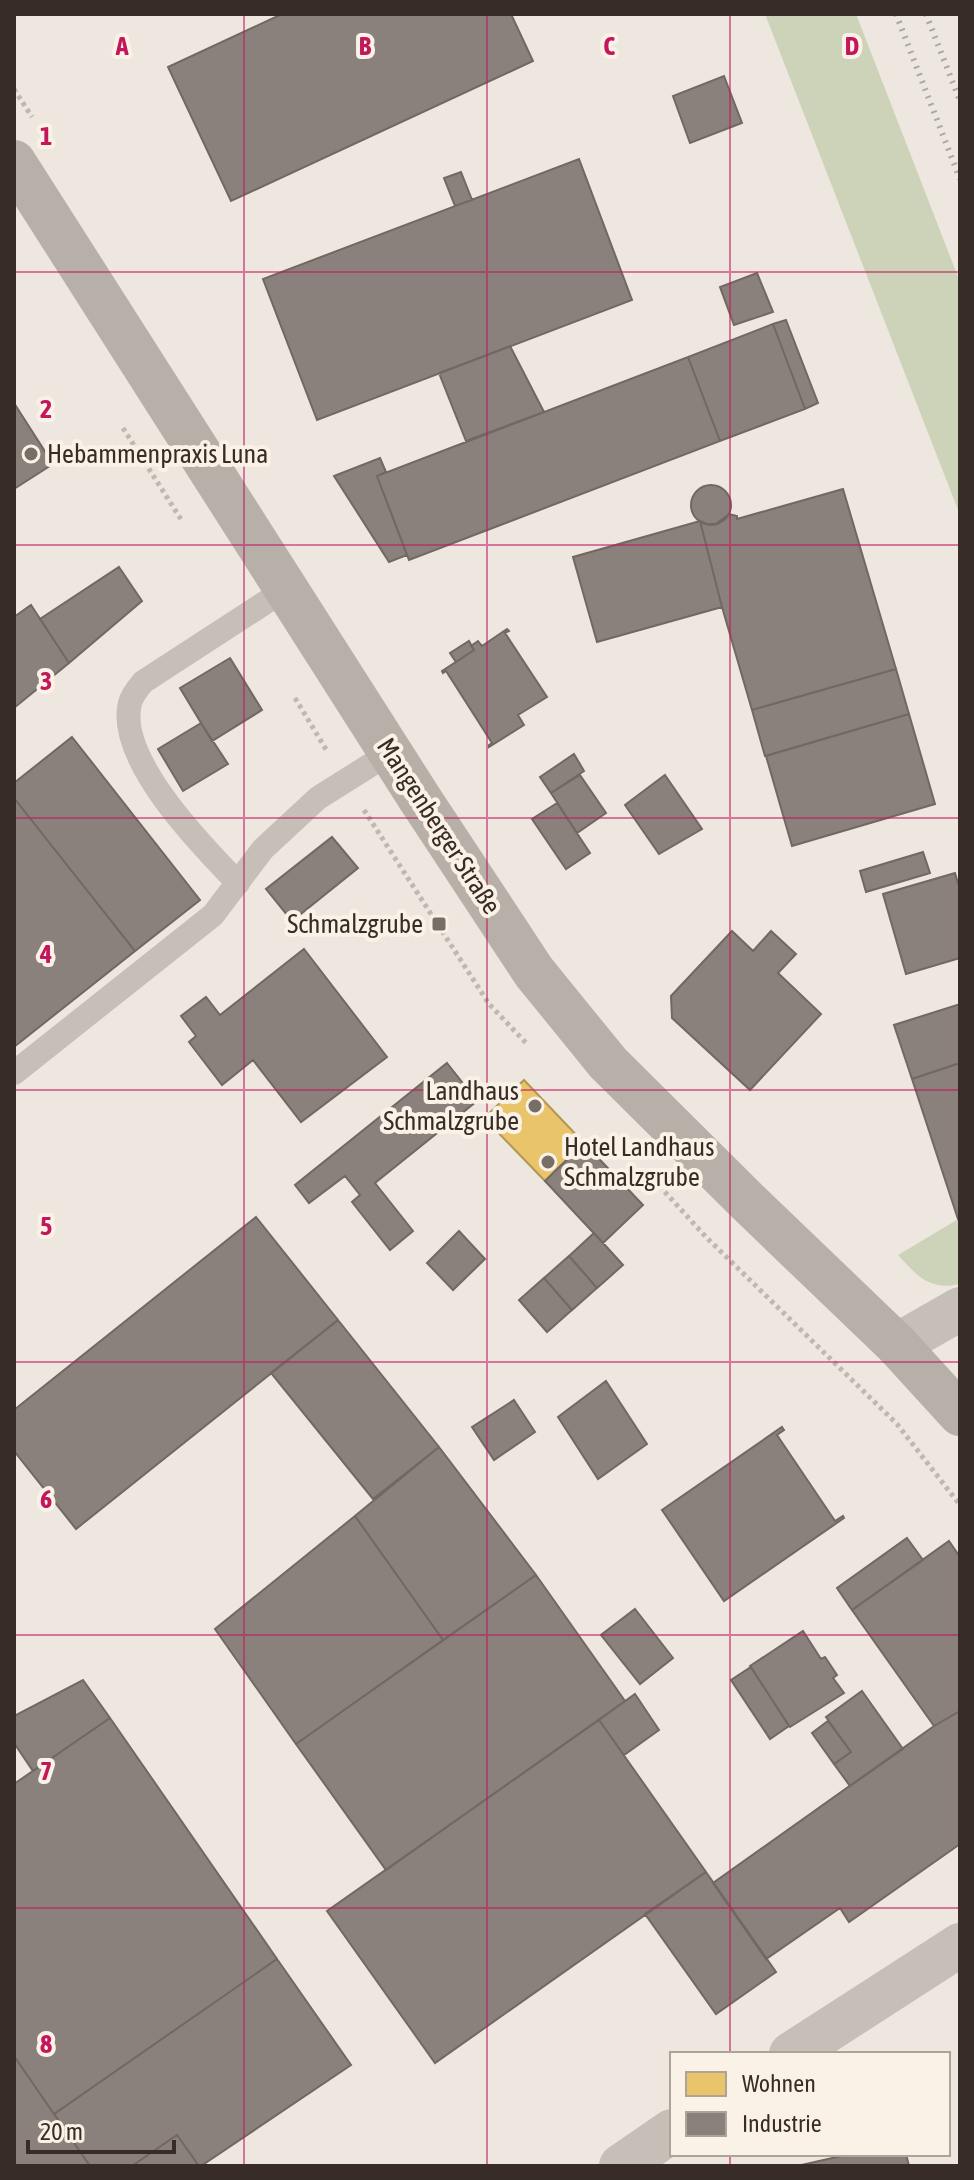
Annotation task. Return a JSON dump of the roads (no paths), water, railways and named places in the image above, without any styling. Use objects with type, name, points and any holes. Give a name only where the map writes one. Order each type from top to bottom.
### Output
[{"type":"main road","name":"Mangenberger Straße","points":[[26,145],[286,589],[534,972],[608,1063],[897,1345],[960,1414]]},
{"type":"street","points":[[897,1345],[960,1309]]},
{"type":"street","points":[[794,2052],[960,1945]]},
{"type":"street","points":[[621,2166],[670,2132]]},
{"type":"lane","points":[[238,883],[192,835],[148,773],[137,754],[130,724],[130,704],[143,682],[286,589]]},
{"type":"lane","points":[[14,1073],[213,915],[263,849],[318,798],[391,752]]},
{"type":"railway","points":[[896,14],[960,179]]},
{"type":"railway","points":[[926,14],[960,101]]},
{"type":"place","name":"Hebammenpraxis Luna","points":[[31,454]]},
{"type":"place","name":"Schmalzgrube","points":[[439,924]]},
{"type":"place","name":"Landhaus Schmalzgrube","points":[[535,1106]]},
{"type":"place","name":"Hotel Landhaus Schmalzgrube","points":[[548,1162]]}]
